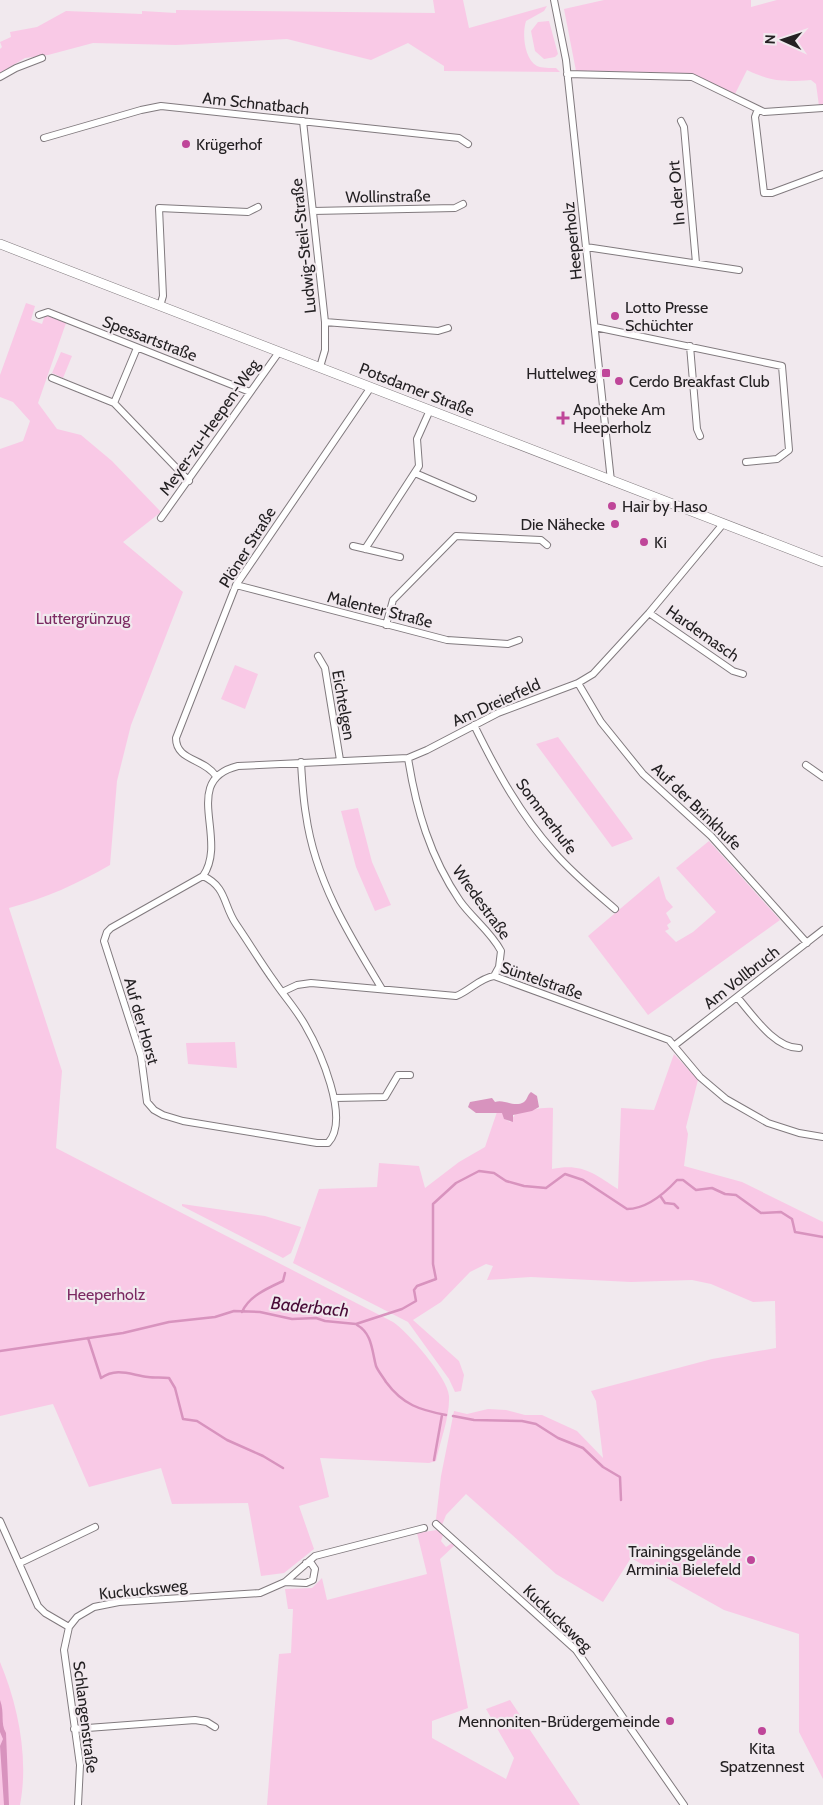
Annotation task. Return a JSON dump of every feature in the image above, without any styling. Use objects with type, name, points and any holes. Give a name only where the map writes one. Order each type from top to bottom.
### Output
[{"type":"street","name":"Heeperholz","points":[[554,0],[565,51],[611,481]]},
{"type":"street","points":[[0,77],[16,68],[42,58]]},
{"type":"street","points":[[567,74],[692,77],[766,113],[823,108]]},
{"type":"street","name":"Am Schnatbach","points":[[44,138],[161,106],[459,138],[468,144]]},
{"type":"street","points":[[758,109],[755,117],[764,193],[772,193],[823,174]]},
{"type":"street","name":"Ludwig-Steil-Straße","points":[[303,121],[325,322],[325,350],[320,367]]},
{"type":"street","name":"In der Ort","points":[[681,121],[684,127],[696,263]]},
{"type":"street","name":"Wollinstraße","points":[[313,211],[455,208],[463,204]]},
{"type":"street","points":[[160,306],[163,296],[159,208],[248,212],[258,207]]},
{"type":"street","name":"Potsdamer Straße","points":[[0,244],[823,562]]},
{"type":"street","points":[[586,247],[739,270]]},
{"type":"street","name":"Spessartstraße","points":[[39,315],[48,312],[250,392]]},
{"type":"street","points":[[325,322],[438,331],[448,328]]},
{"type":"street","points":[[595,327],[782,366],[789,450],[777,459],[746,462]]},
{"type":"street","points":[[690,346],[697,429],[700,436]]},
{"type":"street","points":[[114,403],[137,348]]},
{"type":"street","name":"Meyer-zu-Heepen-Weg","points":[[161,518],[279,352]]},
{"type":"street","points":[[52,378],[114,403],[189,480]]},
{"type":"street","name":"Plöner Straße","points":[[216,776],[207,765],[180,752],[177,749],[176,738],[236,585],[371,387]]},
{"type":"street","points":[[365,549],[419,466],[417,439],[430,410]]},
{"type":"street","points":[[415,473],[473,498]]},
{"type":"street","name":"Am Dreierfeld","points":[[216,776],[223,771],[238,766],[408,758],[514,706],[578,683],[602,665],[724,524]]},
{"type":"street","points":[[386,625],[393,600],[456,536],[541,540],[547,545]]},
{"type":"street","points":[[353,546],[400,557]]},
{"type":"street","name":"Malenter Straße","points":[[236,585],[453,641],[508,644],[520,640]]},
{"type":"street","name":"Hardemasch","points":[[649,612],[733,671],[742,674]]},
{"type":"street","name":"Eichtelgen","points":[[318,656],[324,668],[340,760]]},
{"type":"street","name":"Auf der Brinkhufe","points":[[578,683],[601,722],[637,768],[712,836],[806,943]]},
{"type":"street","name":"Sommerhufe","points":[[474,725],[497,771],[534,826],[573,872],[615,909]]},
{"type":"street","name":"Wredestraße","points":[[408,758],[420,818],[440,868],[461,902],[501,951],[499,967],[494,976]]},
{"type":"street","points":[[301,762],[309,832],[325,886],[345,929],[382,989]]},
{"type":"street","points":[[806,765],[823,777]]},
{"type":"street","points":[[216,776],[210,789],[207,804],[213,839],[212,854],[203,876],[219,886],[233,920],[306,1027],[335,1098],[381,1098],[388,1094],[398,1075],[410,1075]]},
{"type":"street","name":"Auf der Horst","points":[[203,876],[111,928],[105,936],[105,946],[141,1056],[147,1102],[163,1115],[184,1121],[317,1143],[328,1142],[333,1134],[337,1113],[335,1098]]},
{"type":"street","name":"Am Vollbruch","points":[[675,1045],[823,930]]},
{"type":"street","name":"Süntelstraße","points":[[282,992],[297,985],[311,983],[456,996],[468,992],[487,977],[494,976],[662,1037],[675,1045]]},
{"type":"street","points":[[737,997],[778,1040],[793,1048],[799,1048]]},
{"type":"street","points":[[675,1045],[700,1077],[713,1089],[753,1116],[784,1129],[823,1137]]},
{"type":"street","points":[[0,1521],[20,1563],[31,1595],[38,1606],[69,1628]]},
{"type":"street","name":"Kuckucksweg","points":[[436,1524],[576,1650],[624,1715],[684,1805]]},
{"type":"street","points":[[20,1563],[96,1527]]},
{"type":"street","name":"Kuckucksweg","points":[[69,1628],[81,1614],[106,1604],[161,1598],[245,1596],[270,1590],[285,1582],[314,1556],[424,1528]]},
{"type":"street","points":[[446,1542],[451,1536]]},
{"type":"street","name":"Kuckucksweg","points":[[285,1582],[306,1583],[313,1580],[316,1573],[314,1564],[304,1564]]},
{"type":"street","name":"Schlangenstraße","points":[[69,1628],[64,1658],[80,1775],[78,1805]]},
{"type":"street","points":[[74,1729],[195,1720],[206,1722],[215,1727]]},
{"type":"green space","points":[[433,0],[463,0],[469,28],[547,6],[544,11],[526,21],[524,32],[525,45],[529,58],[533,63],[544,68],[556,68],[560,72],[444,71],[444,66],[408,43],[371,60],[287,39],[176,45],[93,43],[48,55],[25,58],[0,73],[0,49],[2,47],[0,42],[11,37],[10,32],[37,27],[66,11],[142,14],[142,11],[176,13],[176,10],[435,13]]},
{"type":"green space","points":[[604,0],[751,0],[751,7],[777,0],[823,0],[823,105],[819,106],[816,84],[811,80],[778,80],[747,70],[735,94],[692,74],[576,71],[564,9]]},
{"type":"green space","points":[[549,21],[558,54],[555,57],[544,59],[535,51],[531,31],[538,22]]},
{"type":"green space","name":"Luttergrünzug","points":[[26,303],[35,306],[31,320],[42,324],[45,315],[66,323],[38,403],[57,429],[81,435],[112,461],[161,512],[123,542],[183,592],[131,725],[117,781],[110,865],[61,890],[9,908],[62,1071],[56,1148],[393,1322],[408,1335],[435,1367],[447,1388],[449,1396],[446,1421],[436,1461],[429,1463],[320,1458],[329,1497],[299,1506],[314,1549],[284,1573],[261,1576],[248,1503],[172,1504],[161,1468],[89,1487],[53,1404],[0,1416],[0,449],[23,441],[30,421],[13,402],[0,397],[0,375]]},
{"type":"green space","points":[[61,352],[72,356],[63,378],[52,373]]},
{"type":"green space","points":[[235,665],[258,674],[245,709],[221,699]]},
{"type":"green space","points":[[558,737],[633,839],[612,847],[536,744]]},
{"type":"green space","points":[[358,808],[372,862],[391,905],[375,911],[356,867],[341,811]]},
{"type":"green space","points":[[709,841],[780,920],[648,1015],[588,936],[659,876],[666,899],[673,907],[666,913],[671,922],[667,925],[669,929],[665,931],[676,942],[693,932],[716,912],[676,868]]},
{"type":"green space","points":[[235,1042],[237,1068],[188,1064],[186,1043]]},
{"type":"green space","points":[[674,1054],[698,1080],[686,1127],[688,1134],[684,1166],[742,1182],[823,1222],[823,1779],[799,1732],[799,1634],[724,1610],[631,1558],[603,1602],[556,1574],[466,1494],[446,1515],[442,1525],[436,1519],[441,1476],[454,1411],[467,1414],[488,1409],[506,1410],[525,1415],[542,1415],[577,1431],[603,1458],[596,1401],[591,1391],[712,1359],[776,1348],[775,1301],[753,1302],[711,1284],[692,1280],[631,1282],[531,1277],[487,1280],[493,1266],[486,1264],[470,1272],[441,1302],[413,1320],[459,1361],[464,1375],[461,1391],[455,1392],[449,1379],[408,1322],[293,1263],[319,1189],[377,1187],[379,1163],[419,1166],[425,1188],[459,1162],[485,1147],[497,1112],[503,1113],[504,1118],[510,1122],[516,1113],[553,1108],[552,1169],[562,1167],[579,1168],[594,1174],[618,1189],[621,1108],[654,1110]]},
{"type":"green space","points":[[182,1204],[265,1216],[301,1227],[291,1253],[283,1258],[182,1206]]},
{"type":"green space","points":[[437,1530],[443,1535],[441,1541],[446,1547],[452,1543],[455,1545],[440,1559],[468,1708],[432,1721],[432,1738],[506,1779],[514,1758],[486,1709],[510,1700],[580,1805],[267,1805],[279,1654],[291,1653],[293,1609],[288,1609],[285,1589],[312,1588],[322,1578],[327,1600],[427,1574],[417,1533]]},
{"type":"green space","points":[[0,1662],[12,1696],[20,1732],[23,1769],[20,1805],[0,1805]]},
{"type":"shaded area","points":[[531,1092],[537,1096],[539,1107],[532,1111],[513,1115],[513,1122],[504,1119],[502,1113],[476,1113],[468,1107],[470,1102],[492,1098],[495,1102],[520,1104],[525,1101]]},
{"type":"shaded area","points":[[0,1700],[3,1725],[6,1733],[9,1805],[4,1805],[0,1746],[3,1739],[0,1732]]},
{"type":"waterway","name":"Baderbach","points":[[0,1351],[123,1333],[169,1322],[215,1317],[234,1311],[260,1312],[292,1319],[316,1318],[325,1321],[356,1324],[402,1309],[416,1301],[414,1290],[417,1286],[436,1279],[433,1264],[433,1204],[456,1183],[479,1171],[494,1173],[506,1181],[524,1186],[546,1188],[565,1174],[583,1180],[627,1209],[648,1204],[677,1180],[683,1180],[696,1190],[712,1188],[725,1194],[736,1195],[761,1213],[781,1212],[792,1219],[795,1232],[823,1237]]},
{"type":"waterway","points":[[661,1197],[665,1203],[674,1204],[678,1208]]},
{"type":"waterway","points":[[242,1312],[254,1297],[283,1281],[285,1273]]},
{"type":"waterway","points":[[357,1325],[362,1328],[369,1338],[376,1366],[392,1390],[413,1405],[446,1415]]},
{"type":"waterway","points":[[88,1338],[101,1378],[118,1372],[169,1378],[175,1388],[183,1419],[197,1421],[227,1440],[263,1456],[283,1468]]},
{"type":"waterway","points":[[434,1460],[442,1415]]},
{"type":"waterway","points":[[453,1416],[474,1420],[522,1421],[536,1424],[558,1438],[583,1448],[603,1467],[620,1477],[621,1500]]},
{"type":"place","name":"Krügerhof","points":[[186,144]]},
{"type":"place","name":"Lotto Presse Schüchter","points":[[615,316]]},
{"type":"place","name":"Huttelweg","points":[[606,373]]},
{"type":"place","name":"Cerdo Breakfast Club","points":[[619,381]]},
{"type":"place","name":"Apotheke Am Heeperholz","points":[[563,418]]},
{"type":"place","name":"Hair by Haso","points":[[612,506]]},
{"type":"place","name":"Die Nähecke","points":[[615,524]]},
{"type":"place","name":"Ki","points":[[644,542]]},
{"type":"place","name":"Trainingsgelände Arminia Bielefeld","points":[[751,1560]]},
{"type":"place","name":"Mennoniten-Brüdergemeinde","points":[[670,1721]]},
{"type":"place","name":"Kita Spatzennest","points":[[762,1731]]}]
